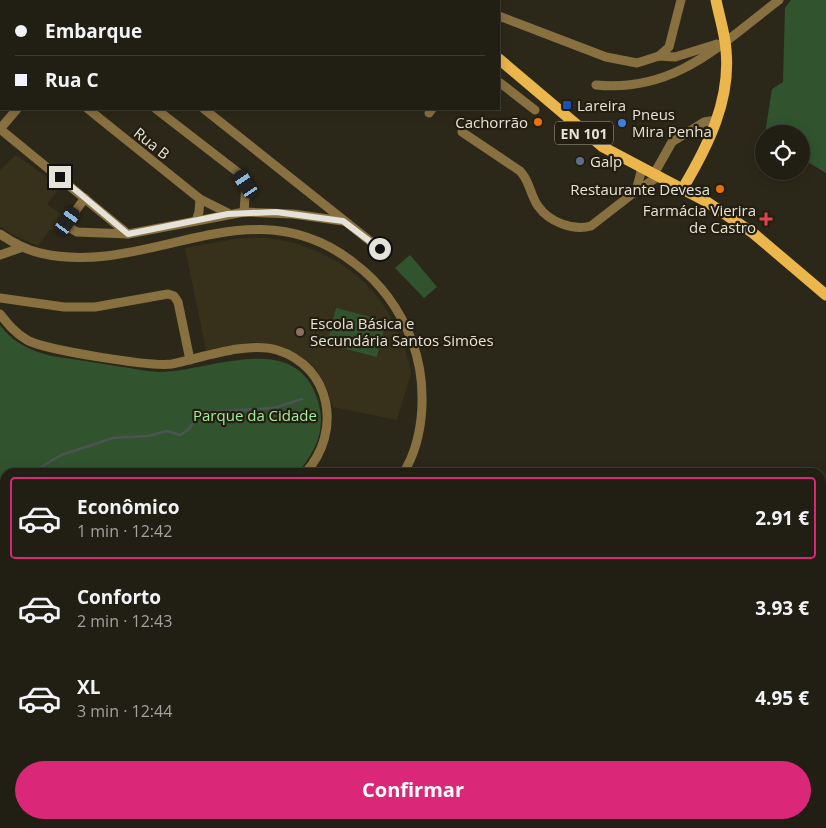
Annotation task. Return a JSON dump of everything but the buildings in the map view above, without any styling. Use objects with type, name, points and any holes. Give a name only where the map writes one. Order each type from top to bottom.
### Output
[{"type":"main road","points":[[683,188],[708,146],[717,120],[727,73],[725,41],[716,0]]},
{"type":"main road","name":"EN 101","points":[[500,60],[603,147],[683,188],[753,234],[826,295]]},
{"type":"street","points":[[500,16],[606,57],[637,63],[659,56],[669,47],[681,0]]},
{"type":"street","points":[[596,85],[632,86],[667,78],[692,65],[779,0]]},
{"type":"street","points":[[659,56],[675,58],[725,41]]},
{"type":"street","points":[[500,83],[534,110]]},
{"type":"street","points":[[521,100],[528,98],[536,91]]},
{"type":"street","points":[[16,110],[0,129],[128,234]]},
{"type":"street","name":"Rua B","points":[[89,110],[200,199],[228,214]]},
{"type":"street","points":[[157,110],[240,174],[246,184],[244,212]]},
{"type":"street","points":[[205,110],[380,249]]},
{"type":"street","points":[[462,132],[520,171],[527,178],[538,206],[550,219],[582,228],[591,226],[656,175],[672,142],[704,122],[717,120]]},
{"type":"street","points":[[636,191],[642,168]]},
{"type":"street","points":[[85,198],[68,221],[70,228],[77,232],[128,234],[244,212],[293,214],[343,221]]},
{"type":"street","points":[[196,221],[200,212],[200,199]]},
{"type":"street","points":[[0,234],[9,251],[94,258],[217,232],[273,230],[319,242],[345,255],[368,274],[390,298],[405,324],[416,352],[421,376],[422,406],[418,437],[406,468]]},
{"type":"street","points":[[0,298],[64,307],[95,307],[168,294],[174,296],[178,302],[190,360]]},
{"type":"street","points":[[0,314],[16,333],[40,346],[156,365],[261,347],[276,350],[305,366],[323,393],[328,412],[327,432],[323,448],[310,468]]},
{"type":"shaded area","points":[[16,155],[60,187],[47,204],[66,218],[57,231],[50,229],[38,246],[13,235],[0,226],[0,170]]},
{"type":"shaded area","name":"Escola Básica e Secundária Santos Simões","points":[[241,238],[268,238],[295,243],[319,252],[343,265],[363,281],[381,301],[394,323],[405,348],[411,373],[397,420],[333,407],[328,391],[317,371],[299,355],[277,345],[252,342],[206,350],[185,248]]},
{"type":"green space","points":[[791,0],[826,0],[826,173],[810,163],[810,125],[766,125],[772,89],[783,82],[785,8]]},
{"type":"green space","points":[[410,255],[437,287],[424,298],[395,268]]},
{"type":"green space","points":[[336,308],[386,321],[377,357],[327,344]]},
{"type":"green space","name":"Parque da Cidade","points":[[0,325],[10,337],[43,354],[150,371],[180,370],[250,359],[272,360],[291,366],[307,379],[318,401],[320,411],[321,420],[318,438],[311,454],[301,468],[0,468]]},
{"type":"waterway","points":[[40,468],[61,455],[113,438],[148,436],[167,431],[180,435],[189,429],[195,420],[208,412],[274,408],[302,399]]},
{"type":"place","name":"Lareira","points":[[567,105]]},
{"type":"place","name":"Cachorrão","points":[[538,122]]},
{"type":"place","name":"Pneus Mira Penha","points":[[622,123]]},
{"type":"place","name":"Galp","points":[[580,161]]},
{"type":"place","name":"Restaurante Devesa","points":[[720,189]]},
{"type":"place","name":"Farmácia Vierira de Castro","points":[[766,219]]},
{"type":"place","name":"Escola Básica e Secundária Santos Simões","points":[[300,332]]},
{"type":"route","points":[[60,177],[128,234],[228,214],[276,212],[343,221],[380,249]]}]
